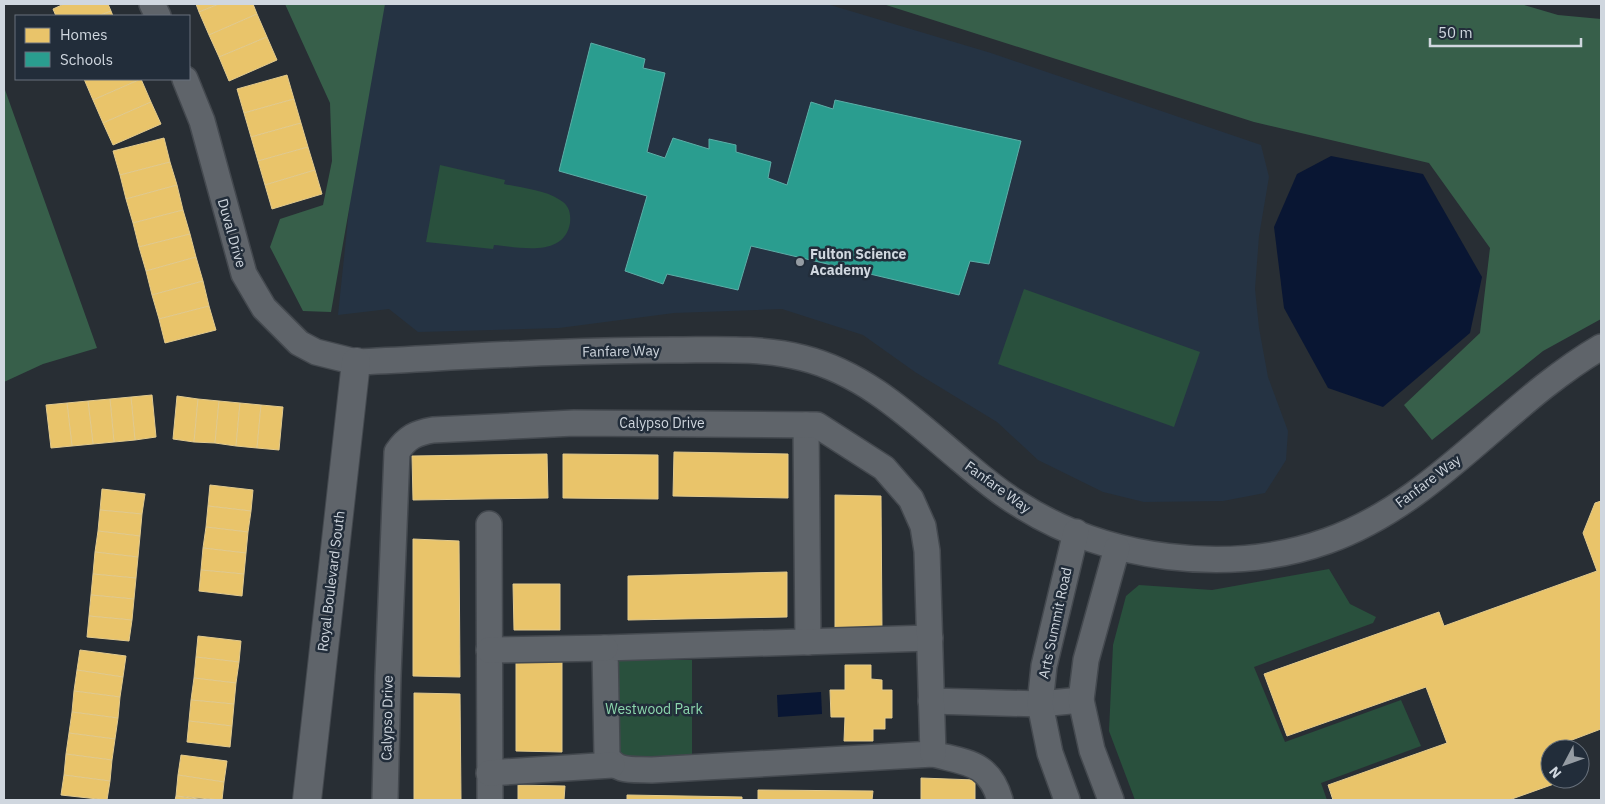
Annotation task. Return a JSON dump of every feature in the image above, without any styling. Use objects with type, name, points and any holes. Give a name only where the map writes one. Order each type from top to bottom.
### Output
[{"type":"street","name":"Duval Drive","points":[[185,80],[202,122],[244,274],[264,308],[299,342],[316,352],[356,362]]},
{"type":"street","name":"Fanfare Way","points":[[356,362],[630,350],[762,350],[803,358],[843,371],[889,400],[982,478],[1017,504],[1046,520],[1118,548],[1154,555],[1218,560],[1283,553],[1327,541],[1354,529],[1409,498],[1567,369],[1601,347]]},
{"type":"street","name":"Royal Boulevard South","points":[[307,800],[356,362]]},
{"type":"street","name":"Calypso Drive","points":[[386,800],[388,676],[397,452],[405,439],[418,433],[433,430],[574,423],[806,424],[817,425],[861,452],[884,468],[911,499],[923,526],[927,551],[933,754]]},
{"type":"street","points":[[806,424],[808,642]]},
{"type":"street","points":[[489,524],[490,800]]},
{"type":"street","name":"Arts Summit Road","points":[[1067,800],[1050,753],[1040,704],[1044,666],[1076,532]]},
{"type":"street","points":[[1111,800],[1092,750],[1081,700],[1086,660],[1118,548]]},
{"type":"street","points":[[489,650],[930,638]]},
{"type":"street","points":[[605,648],[607,756],[612,765]]},
{"type":"street","points":[[932,701],[1040,704],[1081,700]]},
{"type":"street","points":[[490,773],[612,765],[620,768],[652,770],[933,754],[976,765],[991,778],[1000,800]]},
{"type":"shaded area","name":"Fulton Science Academy","points":[[383,4],[827,4],[991,53],[1261,145],[1269,177],[1259,236],[1255,289],[1259,328],[1268,377],[1288,431],[1286,460],[1265,493],[1223,501],[1144,502],[1103,492],[1038,460],[997,422],[915,372],[863,335],[782,309],[674,313],[559,328],[418,332],[389,309],[338,315],[357,133]]},
{"type":"green space","points":[[285,4],[385,4],[331,312],[303,311],[270,247],[280,219],[323,205],[332,161],[330,103]]},
{"type":"green space","points":[[883,4],[1521,4],[1558,15],[1601,19],[1601,319],[1543,351],[1432,440],[1404,405],[1480,333],[1490,248],[1429,163],[1254,122]]},
{"type":"green space","points":[[4,87],[97,348],[43,364],[4,382]]},
{"type":"green space","points":[[440,165],[505,180],[504,184],[554,197],[566,204],[569,210],[570,223],[566,234],[550,246],[539,248],[494,245],[493,249],[426,242]]},
{"type":"green space","points":[[1024,289],[1200,352],[1174,427],[998,364]]},
{"type":"green space","points":[[1329,569],[1350,604],[1376,617],[1373,623],[1254,667],[1285,742],[1401,700],[1421,746],[1321,783],[1327,800],[1135,800],[1109,731],[1113,645],[1126,596],[1139,585],[1212,590]]},
{"type":"green space","name":"Westwood Park","points":[[616,660],[692,660],[692,757],[617,757]]},
{"type":"water","points":[[1331,156],[1423,174],[1482,277],[1470,333],[1383,407],[1328,388],[1284,308],[1274,227],[1297,174]]},
{"type":"water","points":[[821,692],[822,714],[778,717],[777,695]]},
{"type":"building: Homes","points":[[64,4],[108,4],[111,11],[101,15],[56,15],[53,9]]},
{"type":"building: Homes","points":[[196,4],[219,4],[199,12]]},
{"type":"building: Homes","points":[[219,4],[253,4],[257,14],[209,35],[199,12]]},
{"type":"building: Homes","points":[[111,11],[113,15],[101,15]]},
{"type":"building: Homes","points":[[257,14],[267,37],[219,57],[209,35]]},
{"type":"building: Homes","points":[[267,37],[277,60],[229,81],[219,57]]},
{"type":"building: Homes","points":[[287,75],[294,99],[244,113],[237,89]]},
{"type":"building: Homes","points":[[84,80],[139,80],[93,100]]},
{"type":"building: Homes","points":[[141,80],[151,102],[103,123],[93,100]]},
{"type":"building: Homes","points":[[294,99],[301,123],[251,137],[244,113]]},
{"type":"building: Homes","points":[[151,102],[161,124],[113,145],[103,123]]},
{"type":"building: Homes","points":[[301,123],[308,147],[258,161],[251,137]]},
{"type":"building: Homes","points":[[164,138],[170,162],[120,175],[113,151]]},
{"type":"building: Homes","points":[[308,147],[315,170],[265,185],[258,161]]},
{"type":"building: Homes","points":[[170,162],[177,185],[126,199],[120,175]]},
{"type":"building: Homes","points":[[315,170],[322,194],[272,209],[265,185]]},
{"type":"building: Homes","points":[[177,185],[183,210],[133,223],[126,199]]},
{"type":"building: Homes","points":[[183,210],[190,234],[139,247],[133,223]]},
{"type":"building: Homes","points":[[190,234],[196,257],[146,271],[139,247]]},
{"type":"building: Homes","points":[[196,257],[203,281],[152,295],[146,271]]},
{"type":"building: Homes","points":[[203,281],[209,306],[159,319],[152,295]]},
{"type":"building: Homes","points":[[209,306],[216,330],[165,343],[159,319]]},
{"type":"building: Homes","points":[[152,395],[156,437],[135,440],[131,397]]},
{"type":"building: Homes","points":[[177,396],[198,399],[194,442],[173,439]]},
{"type":"building: Homes","points":[[131,397],[135,440],[114,442],[110,399]]},
{"type":"building: Homes","points":[[110,399],[114,442],[93,444],[88,401]]},
{"type":"building: Homes","points":[[198,399],[219,401],[215,443],[194,442]]},
{"type":"building: Homes","points":[[88,401],[93,444],[72,446],[67,403]]},
{"type":"building: Homes","points":[[219,401],[240,403],[236,446],[215,443]]},
{"type":"building: Homes","points":[[67,403],[72,446],[51,448],[46,405]]},
{"type":"building: Homes","points":[[240,403],[261,405],[257,448],[236,446]]},
{"type":"building: Homes","points":[[261,405],[283,407],[279,450],[257,448]]},
{"type":"building: Homes","points":[[674,452],[788,454],[788,498],[673,496]]},
{"type":"building: Homes","points":[[547,454],[548,498],[413,500],[412,456]]},
{"type":"building: Homes","points":[[563,454],[658,455],[658,499],[563,498]]},
{"type":"building: Homes","points":[[210,485],[253,490],[251,511],[208,506]]},
{"type":"building: Homes","points":[[102,489],[145,494],[142,514],[100,510]]},
{"type":"building: Homes","points":[[835,495],[881,496],[882,633],[835,631]]},
{"type":"building: Homes","points":[[1601,501],[1601,729],[1575,739],[1540,739],[1540,789],[1509,800],[1333,800],[1328,785],[1447,743],[1426,687],[1287,736],[1264,674],[1439,612],[1444,626],[1597,571],[1583,533],[1595,503]]},
{"type":"building: Homes","points":[[208,506],[251,511],[248,532],[206,527]]},
{"type":"building: Homes","points":[[100,510],[142,514],[140,536],[98,531]]},
{"type":"building: Homes","points":[[206,527],[248,532],[246,553],[203,548]]},
{"type":"building: Homes","points":[[98,531],[140,536],[138,557],[95,552]]},
{"type":"building: Homes","points":[[413,539],[459,541],[460,677],[413,676]]},
{"type":"building: Homes","points":[[203,548],[246,553],[244,574],[201,570]]},
{"type":"building: Homes","points":[[95,552],[138,557],[136,578],[93,574]]},
{"type":"building: Homes","points":[[201,570],[244,574],[242,596],[199,591]]},
{"type":"building: Homes","points":[[787,572],[787,617],[628,620],[628,576]]},
{"type":"building: Homes","points":[[93,574],[136,578],[134,599],[91,595]]},
{"type":"building: Homes","points":[[513,584],[560,584],[560,630],[514,630]]},
{"type":"building: Homes","points":[[91,595],[134,599],[132,620],[89,616]]},
{"type":"building: Homes","points":[[89,616],[132,620],[129,641],[87,637]]},
{"type":"building: Homes","points":[[198,636],[241,641],[239,662],[196,657]]},
{"type":"building: Homes","points":[[80,650],[126,656],[123,677],[77,670]]},
{"type":"building: Homes","points":[[196,657],[239,662],[236,683],[194,678]]},
{"type":"building: Homes","points":[[516,661],[562,662],[562,752],[516,751]]},
{"type":"building: Homes","points":[[845,665],[871,665],[871,679],[882,680],[882,690],[892,690],[892,718],[885,718],[885,729],[873,729],[873,741],[844,741],[845,717],[831,717],[830,690],[845,690]]},
{"type":"building: Homes","points":[[77,670],[123,677],[120,697],[74,691]]},
{"type":"building: Homes","points":[[194,678],[236,683],[234,704],[191,700]]},
{"type":"building: Homes","points":[[74,691],[120,697],[118,718],[72,712]]},
{"type":"building: Homes","points":[[414,693],[460,694],[461,800],[414,800]]},
{"type":"building: Homes","points":[[191,700],[234,704],[232,726],[189,721]]},
{"type":"building: Homes","points":[[72,712],[118,718],[115,739],[69,733]]},
{"type":"building: Homes","points":[[189,721],[232,726],[230,747],[187,742]]},
{"type":"building: Homes","points":[[69,733],[115,739],[112,760],[66,754]]},
{"type":"building: Homes","points":[[66,754],[112,760],[110,781],[64,775]]},
{"type":"building: Homes","points":[[181,755],[227,761],[224,782],[178,775]]},
{"type":"building: Homes","points":[[64,775],[110,781],[107,800],[61,795]]},
{"type":"building: Homes","points":[[178,775],[224,782],[222,800],[176,796]]},
{"type":"building: Homes","points":[[921,778],[975,780],[975,800],[921,800]]},
{"type":"building: Homes","points":[[518,785],[565,786],[564,800],[518,800]]},
{"type":"building: Homes","points":[[758,790],[873,791],[872,800],[758,800]]},
{"type":"building: Homes","points":[[627,795],[742,797],[742,800],[627,800]]},
{"type":"building: Homes","points":[[176,796],[206,800],[175,800]]},
{"type":"building: Schools","points":[[591,43],[645,59],[643,68],[665,73],[647,152],[665,158],[673,138],[709,149],[709,139],[736,145],[736,152],[771,162],[768,178],[787,185],[811,102],[833,109],[835,100],[1021,141],[989,264],[970,261],[959,295],[751,246],[738,290],[667,274],[663,284],[625,271],[647,196],[559,171]]},
{"type":"place","name":"Fulton Science Academy","points":[[800,262]]}]
